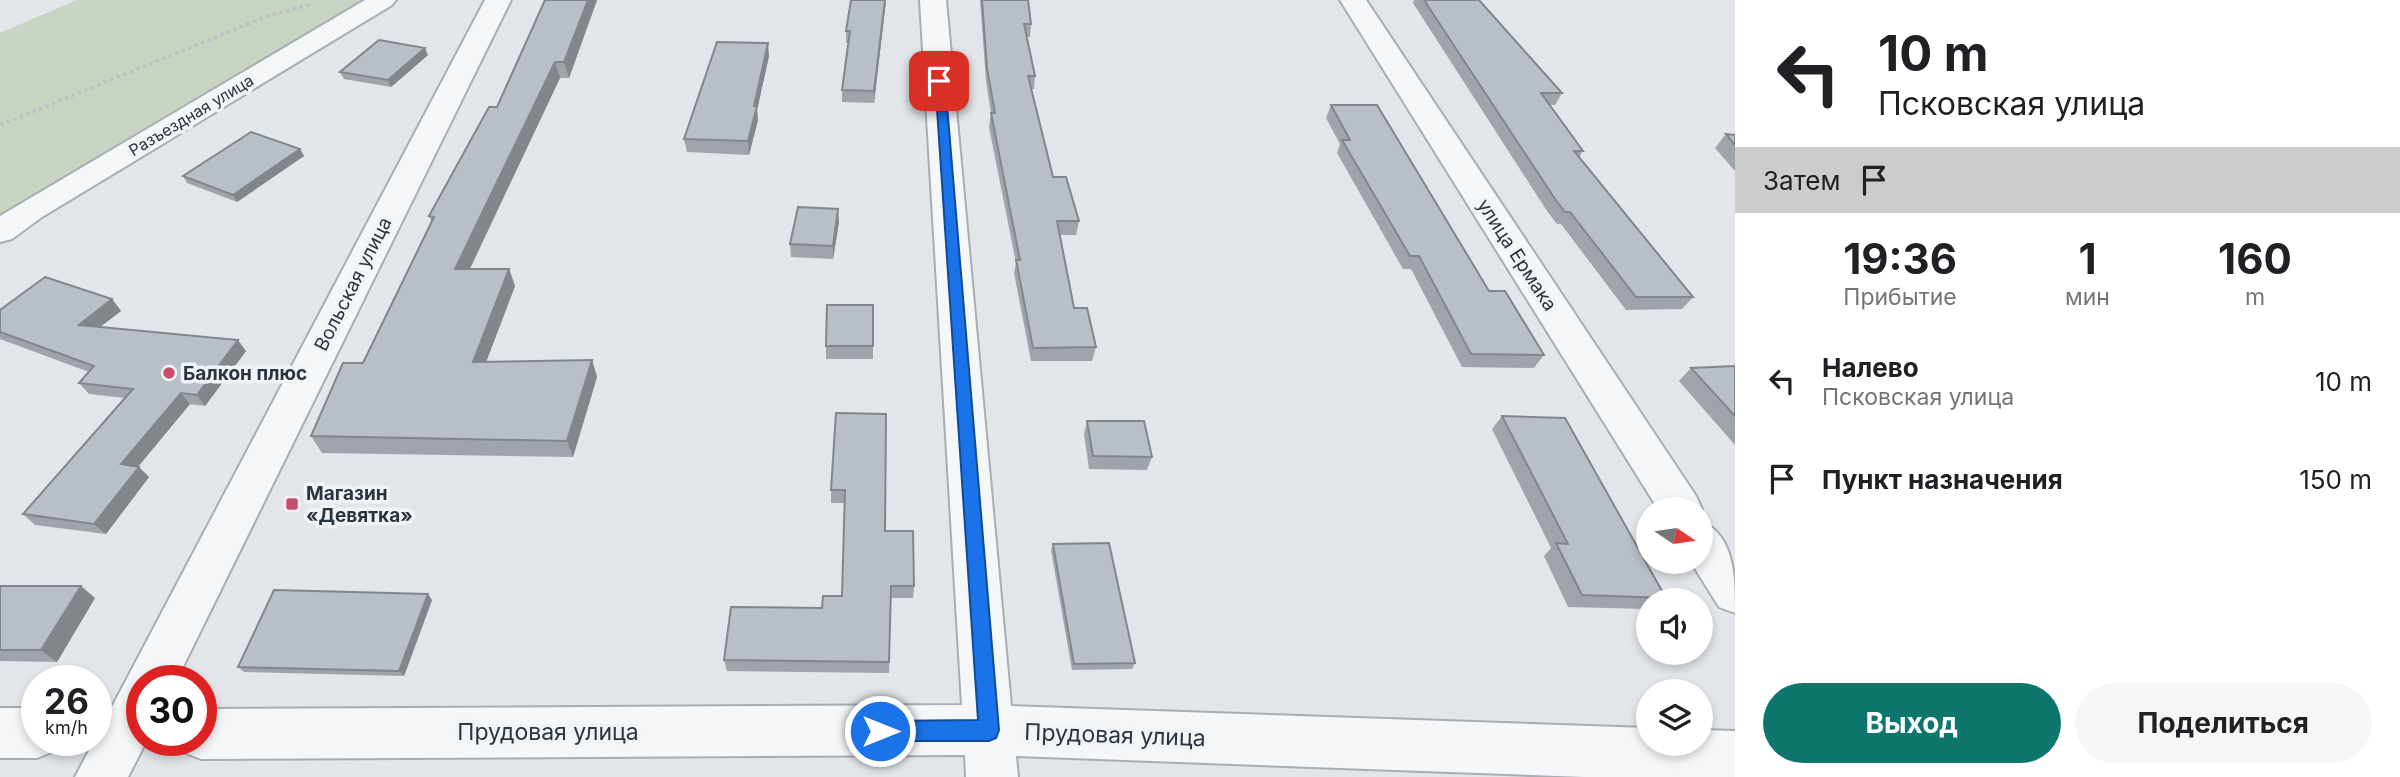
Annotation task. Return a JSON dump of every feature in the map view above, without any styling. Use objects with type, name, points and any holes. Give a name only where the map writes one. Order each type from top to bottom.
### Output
[{"type":"street","name":"Разъездная улица","points":[[0,231],[383,0]]},
{"type":"street","name":"Вольская улица","points":[[158,665],[498,0]]},
{"type":"street","points":[[933,0],[990,754]]},
{"type":"street","name":"улица Ермака","points":[[1353,0],[1673,497]]},
{"type":"street","points":[[1713,559],[1735,593]]},
{"type":"street","points":[[101,777],[126,725]]},
{"type":"street","points":[[0,733],[21,733]]},
{"type":"street","name":"Прудовая улица","points":[[217,734],[990,754],[1735,757]]},
{"type":"path","points":[[0,125],[270,15],[318,3]]},
{"type":"green space","points":[[77,0],[386,0],[0,233],[0,33]]},
{"type":"building","points":[[545,0],[588,0],[564,62],[555,62],[455,269],[509,269],[473,362],[592,360],[567,441],[311,436],[343,363],[363,363],[434,217],[429,216],[489,107],[497,107]]},
{"type":"building","points":[[851,0],[885,0],[874,91],[842,90]]},
{"type":"building","points":[[982,0],[1028,0],[1031,24],[1024,24],[1035,76],[1028,76],[1053,177],[1066,177],[1079,221],[1057,221],[1074,308],[1087,308],[1096,347],[1033,348],[1016,260],[1020,260],[991,113],[995,113],[987,68]]},
{"type":"building","points":[[1424,0],[1479,0],[1562,93],[1541,93],[1583,151],[1574,151],[1693,297],[1636,297],[1570,212],[1565,212],[1555,199]]},
{"type":"building","points":[[379,40],[425,48],[388,80],[340,72]]},
{"type":"building","points":[[717,42],[768,43],[748,141],[684,139]]},
{"type":"building","points":[[1331,105],[1377,105],[1489,291],[1505,291],[1544,355],[1471,354],[1419,256],[1410,256],[1342,140],[1350,140]]},
{"type":"building","points":[[251,132],[300,149],[233,195],[183,176]]},
{"type":"building","points":[[1726,134],[1735,135],[1735,145]]},
{"type":"building","points":[[798,207],[838,209],[833,246],[790,244]]},
{"type":"building","points":[[45,277],[112,299],[79,325],[238,340],[197,395],[181,393],[121,464],[139,467],[94,524],[23,514],[133,389],[79,383],[94,366],[0,332],[0,310]]},
{"type":"building","points":[[827,305],[873,305],[873,346],[826,346]]},
{"type":"building","points":[[1735,366],[1735,416],[1691,368]]},
{"type":"building","points":[[836,413],[886,414],[885,531],[913,531],[914,586],[891,586],[889,662],[724,660],[731,607],[822,608],[823,596],[842,596],[845,490],[831,490]]},
{"type":"building","points":[[1502,416],[1565,418],[1636,545],[1636,574],[1653,574],[1660,588],[1636,588],[1636,597],[1582,595],[1556,543],[1568,544]]},
{"type":"building","points":[[1087,421],[1144,421],[1152,457],[1093,456]]},
{"type":"building","points":[[1109,543],[1135,663],[1074,664],[1053,544]]},
{"type":"building","points":[[0,586],[81,586],[41,650],[0,650]]},
{"type":"building","points":[[274,590],[428,594],[399,671],[238,667]]},
{"type":"place","name":"Балкон плюс","points":[[169,373]]},
{"type":"place","name":"Магазин «Девятка»","points":[[292,504]]},
{"type":"route","points":[[880,731],[989,730],[939,81]]}]
